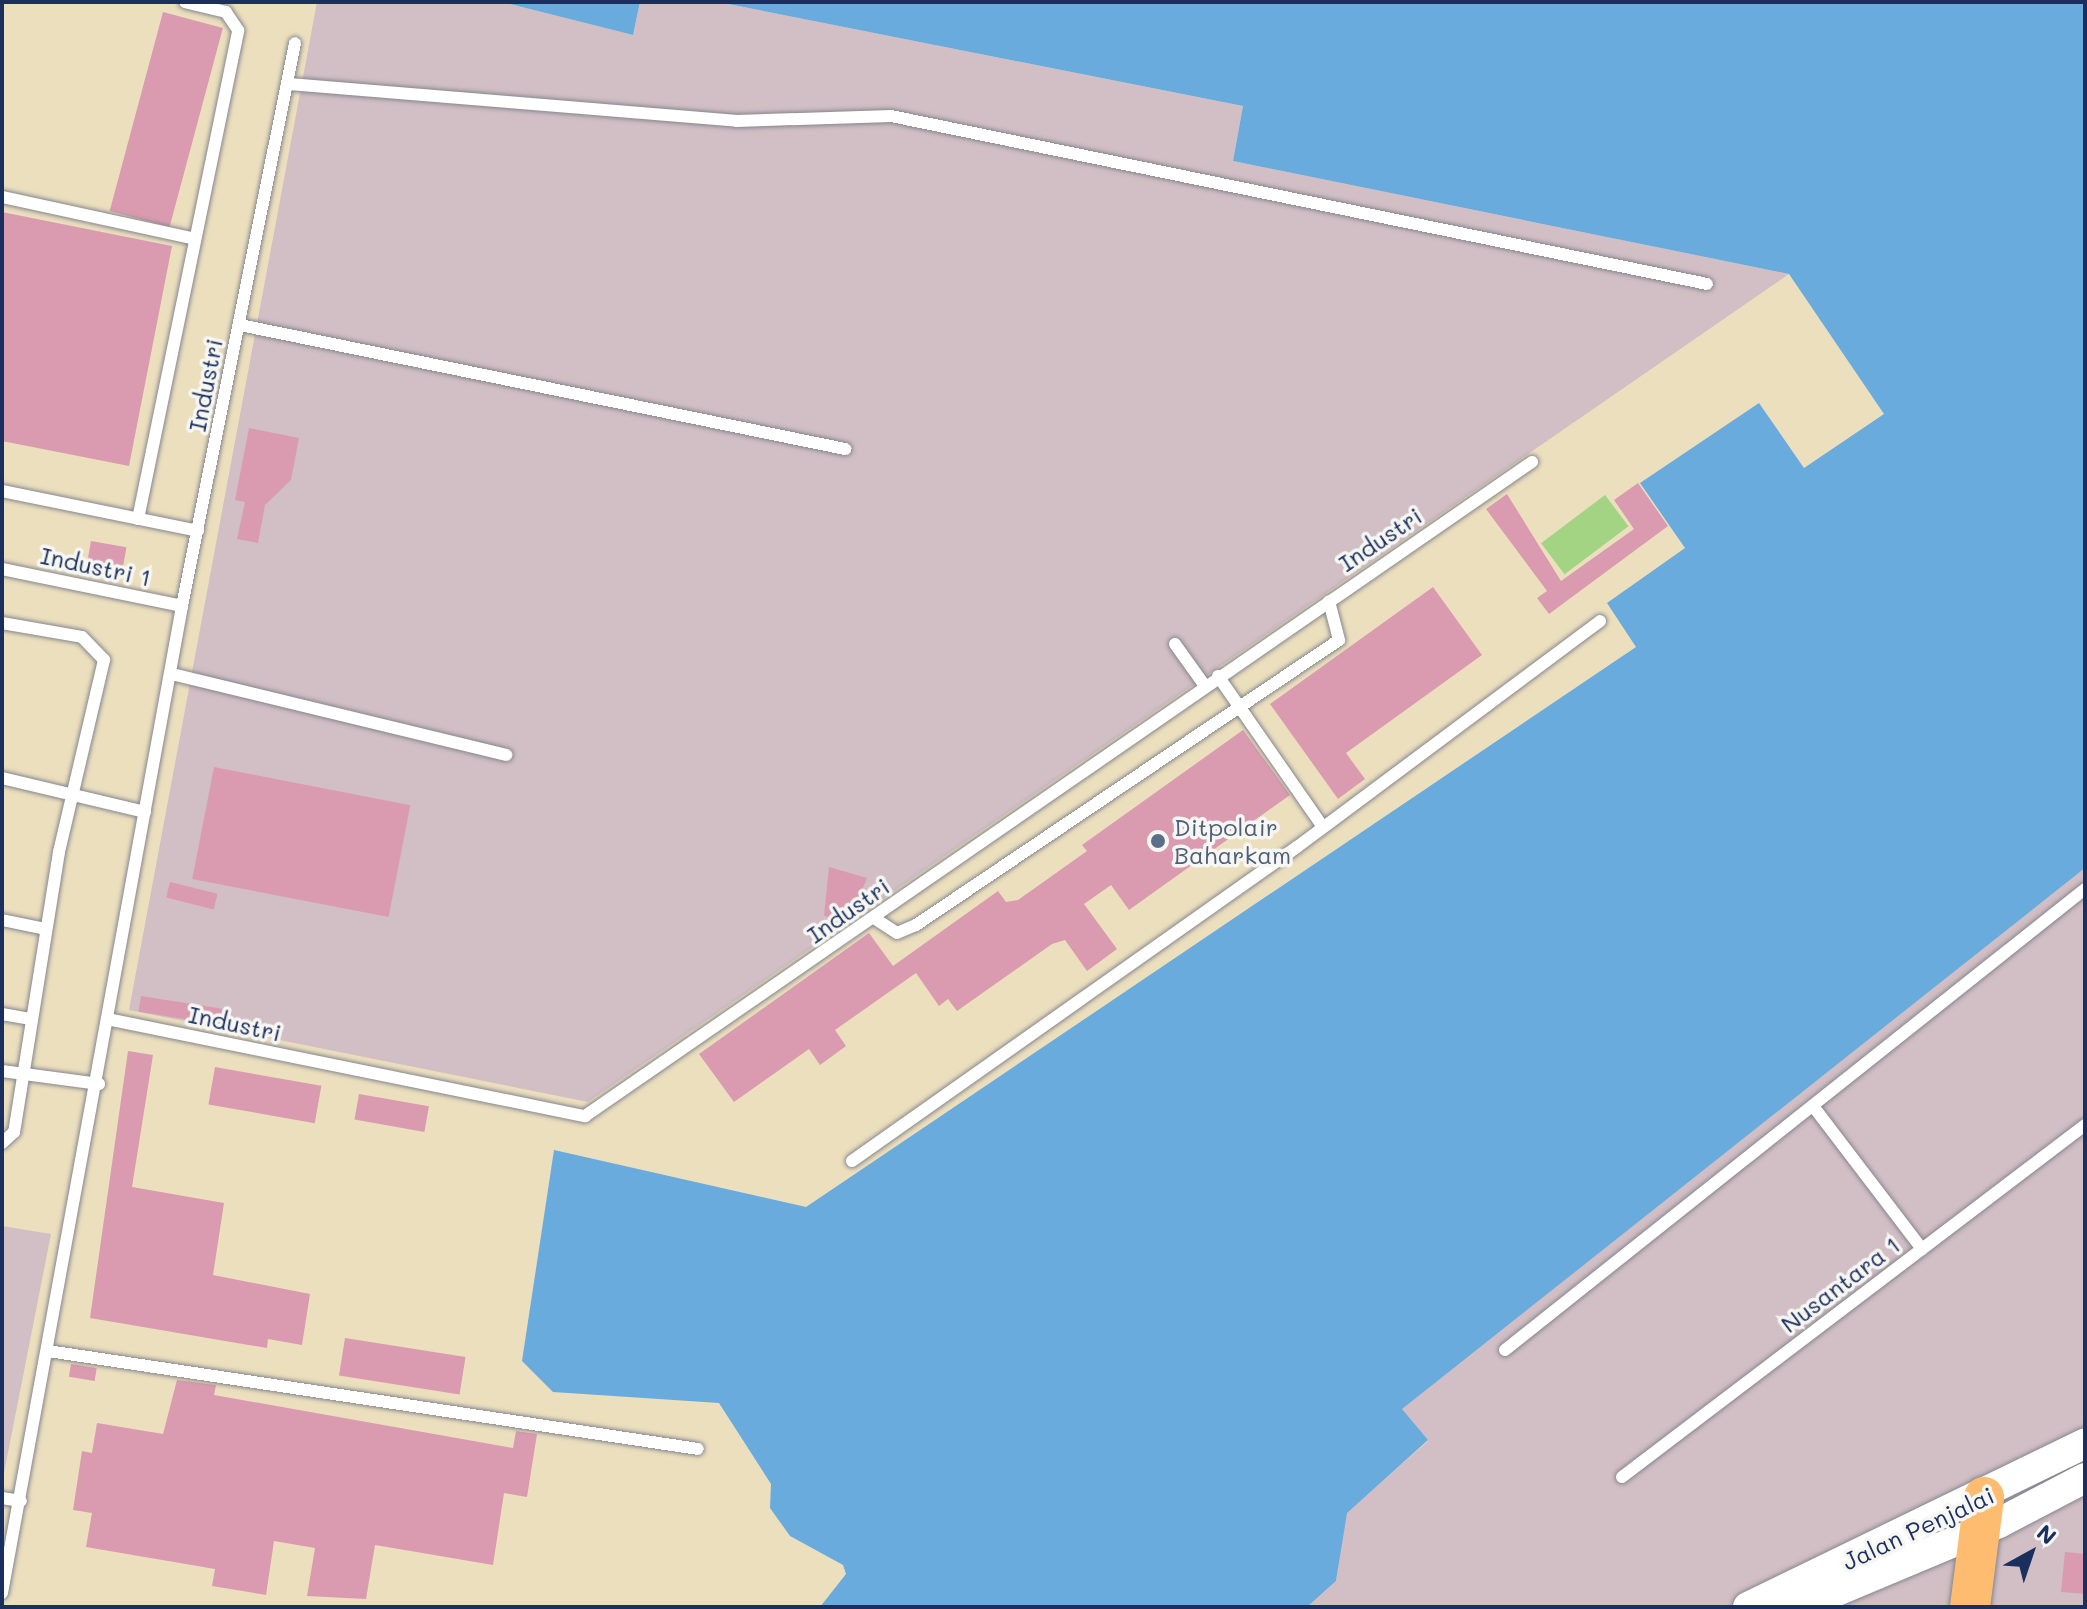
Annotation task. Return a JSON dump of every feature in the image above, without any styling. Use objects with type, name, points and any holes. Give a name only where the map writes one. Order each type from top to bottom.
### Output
[{"type":"highway","points":[[1970,1607],[1981,1515]]},
{"type":"street","name":"Jalan Penjalai","points":[[1799,1607],[1981,1515],[2085,1443]]},
{"type":"street","name":"Jalan Penjalai","points":[[1748,1607],[1981,1515],[2085,1478]]},
{"type":"lane","points":[[138,519],[192,238],[238,30],[226,12],[185,2]]},
{"type":"lane","name":"Industri","points":[[2,1593],[112,1020],[182,606],[295,43]]},
{"type":"lane","points":[[289,84],[737,121],[891,116],[1707,284]]},
{"type":"lane","points":[[2,197],[192,238]]},
{"type":"lane","points":[[240,325],[845,449]]},
{"type":"lane","name":"Industri","points":[[112,1020],[585,1116],[1532,462]]},
{"type":"lane","points":[[2,491],[198,531]]},
{"type":"lane","name":"Industri 1","points":[[2,569],[182,606]]},
{"type":"lane","points":[[874,918],[897,933],[916,925],[1238,705],[1339,640],[1329,601]]},
{"type":"lane","points":[[852,1161],[1323,827],[1600,621]]},
{"type":"lane","points":[[2,623],[82,637],[104,660],[71,794],[45,929],[14,1132],[2,1143]]},
{"type":"lane","points":[[1175,644],[1205,686]]},
{"type":"lane","points":[[172,674],[506,755]]},
{"type":"lane","points":[[1218,676],[1323,827]]},
{"type":"lane","points":[[2,778],[145,812]]},
{"type":"lane","points":[[1505,1350],[2085,889]]},
{"type":"lane","points":[[2,920],[45,929]]},
{"type":"lane","points":[[2,1014],[30,1019]]},
{"type":"lane","points":[[2,1071],[99,1084]]},
{"type":"lane","points":[[1813,1106],[1922,1249]]},
{"type":"lane","name":"Nusantara 1","points":[[1622,1477],[2085,1125]]},
{"type":"lane","points":[[48,1351],[698,1449]]},
{"type":"lane","points":[[2,1498],[21,1501]]},
{"type":"shaded area","points":[[317,2],[502,2],[633,35],[640,2],[718,2],[1243,106],[1233,161],[1789,274],[588,1102],[129,1010]]},
{"type":"shaded area","points":[[2085,868],[2085,1607],[1307,1607],[1336,1581],[1346,1513],[1428,1441],[1401,1409]]},
{"type":"shaded area","points":[[2,1226],[51,1234],[2,1483]]},
{"type":"green space","points":[[1605,495],[1628,526],[1565,574],[1541,543]]},
{"type":"water","points":[[502,2],[640,2],[633,35]]},
{"type":"water","points":[[718,2],[2085,2],[2085,868],[1402,1409],[1428,1440],[1347,1513],[1336,1581],[1307,1607],[820,1607],[846,1574],[843,1565],[790,1536],[770,1508],[771,1484],[719,1403],[553,1392],[522,1361],[554,1150],[806,1207],[1636,647],[1607,603],[1685,548],[1640,483],[1759,403],[1804,468],[1884,414],[1789,274],[1233,161],[1243,106]]},
{"type":"building","points":[[163,12],[223,28],[170,227],[110,211]]},
{"type":"building","points":[[2,212],[172,246],[129,466],[2,441]]},
{"type":"building","points":[[249,428],[299,438],[291,480],[265,505],[258,543],[237,539],[245,502],[235,500]]},
{"type":"building","points":[[1638,483],[1668,526],[1549,614],[1537,598],[1547,591],[1486,509],[1507,494],[1561,581],[1634,529],[1614,500]]},
{"type":"building","points":[[91,541],[126,547],[123,567],[88,561]]},
{"type":"building","points":[[1433,587],[1482,655],[1346,753],[1365,779],[1338,799],[1270,704]]},
{"type":"building","points":[[1243,730],[1290,795],[1129,910],[1111,885],[1084,904],[1117,949],[1087,971],[1065,940],[1052,944],[957,1011],[948,999],[939,1006],[916,973],[835,1030],[846,1046],[820,1065],[809,1049],[734,1102],[699,1054],[869,933],[893,966],[998,891],[1006,902],[1018,900],[1087,851],[1082,845]]},
{"type":"building","points":[[214,767],[410,805],[389,917],[192,879]]},
{"type":"building","points":[[829,867],[867,878],[849,922],[824,916]]},
{"type":"building","points":[[170,882],[218,894],[214,909],[166,898]]},
{"type":"building","points":[[141,996],[222,1009],[219,1025],[138,1012]]},
{"type":"building","points":[[128,1051],[153,1055],[132,1187],[224,1203],[213,1275],[310,1294],[302,1345],[268,1339],[267,1348],[90,1318]]},
{"type":"building","points":[[215,1067],[321,1086],[315,1123],[208,1104]]},
{"type":"building","points":[[359,1094],[429,1106],[424,1132],[354,1120]]},
{"type":"building","points":[[345,1338],[465,1357],[460,1395],[339,1376]]},
{"type":"building","points":[[71,1364],[97,1368],[95,1381],[69,1377]]},
{"type":"building","points":[[177,1380],[216,1385],[214,1395],[513,1448],[516,1431],[537,1434],[527,1497],[504,1493],[493,1565],[375,1545],[366,1599],[307,1596],[315,1548],[274,1541],[266,1595],[212,1586],[215,1569],[86,1547],[92,1513],[73,1510],[82,1451],[92,1453],[97,1423],[163,1434]]},
{"type":"building","points":[[2065,1552],[2085,1554],[2085,1594],[2061,1592]]},
{"type":"place","name":"Ditpolair Baharkam","points":[[1158,841]]}]
